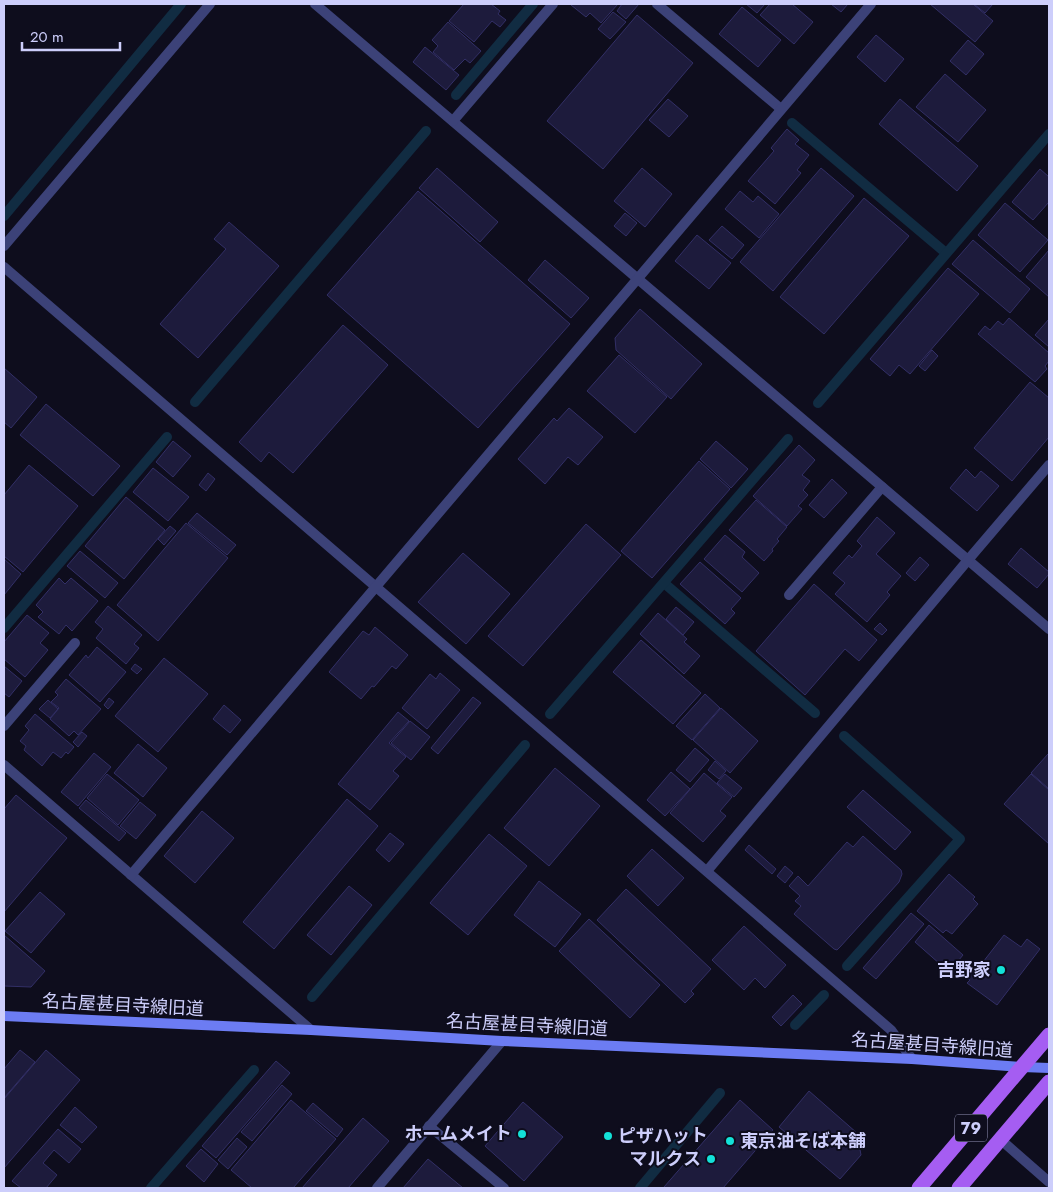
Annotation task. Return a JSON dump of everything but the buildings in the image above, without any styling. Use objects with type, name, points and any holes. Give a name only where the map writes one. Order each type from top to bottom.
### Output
[{"type":"main road","name":"79","points":[[919,1188],[1049,1035]]},
{"type":"main road","name":"79","points":[[959,1188],[1049,1082]]},
{"type":"street","points":[[4,246],[210,4]]},
{"type":"street","points":[[315,4],[1049,628]]},
{"type":"street","points":[[453,121],[553,4]]},
{"type":"street","points":[[657,4],[781,109]]},
{"type":"street","points":[[131,875],[871,4]]},
{"type":"street","points":[[4,268],[891,1030],[912,1059]]},
{"type":"street","points":[[707,871],[1049,465]]},
{"type":"street","points":[[789,595],[882,487]]},
{"type":"street","points":[[4,726],[75,643]]},
{"type":"street","points":[[4,765],[311,1030]]},
{"type":"street","name":"名古屋甚目寺線旧道","points":[[4,1016],[912,1059],[1049,1068]]},
{"type":"street","points":[[377,1188],[502,1041]]},
{"type":"street","points":[[429,1126],[504,1188]]},
{"type":"street","points":[[1000,1138],[1049,1182]]},
{"type":"waterway","points":[[4,216],[181,4]]},
{"type":"waterway","points":[[456,95],[533,4]]},
{"type":"waterway","points":[[792,123],[946,253]]},
{"type":"waterway","points":[[195,402],[426,131]]},
{"type":"waterway","points":[[818,403],[1049,134]]},
{"type":"waterway","points":[[4,628],[167,437]]},
{"type":"waterway","points":[[550,714],[788,439]]},
{"type":"waterway","points":[[664,583],[815,713]]},
{"type":"waterway","points":[[844,736],[960,839],[847,966]]},
{"type":"waterway","points":[[312,997],[525,745]]},
{"type":"waterway","points":[[795,1025],[824,995]]},
{"type":"waterway","points":[[151,1188],[254,1070]]},
{"type":"waterway","points":[[640,1188],[720,1093]]},
{"type":"place","name":"吉野家","points":[[1001,970]]},
{"type":"place","name":"ホームメイト","points":[[522,1134]]},
{"type":"place","name":"ピザハット","points":[[608,1136]]},
{"type":"place","name":"東京油そば本舗","points":[[730,1141]]},
{"type":"place","name":"マルクス","points":[[711,1159]]}]
